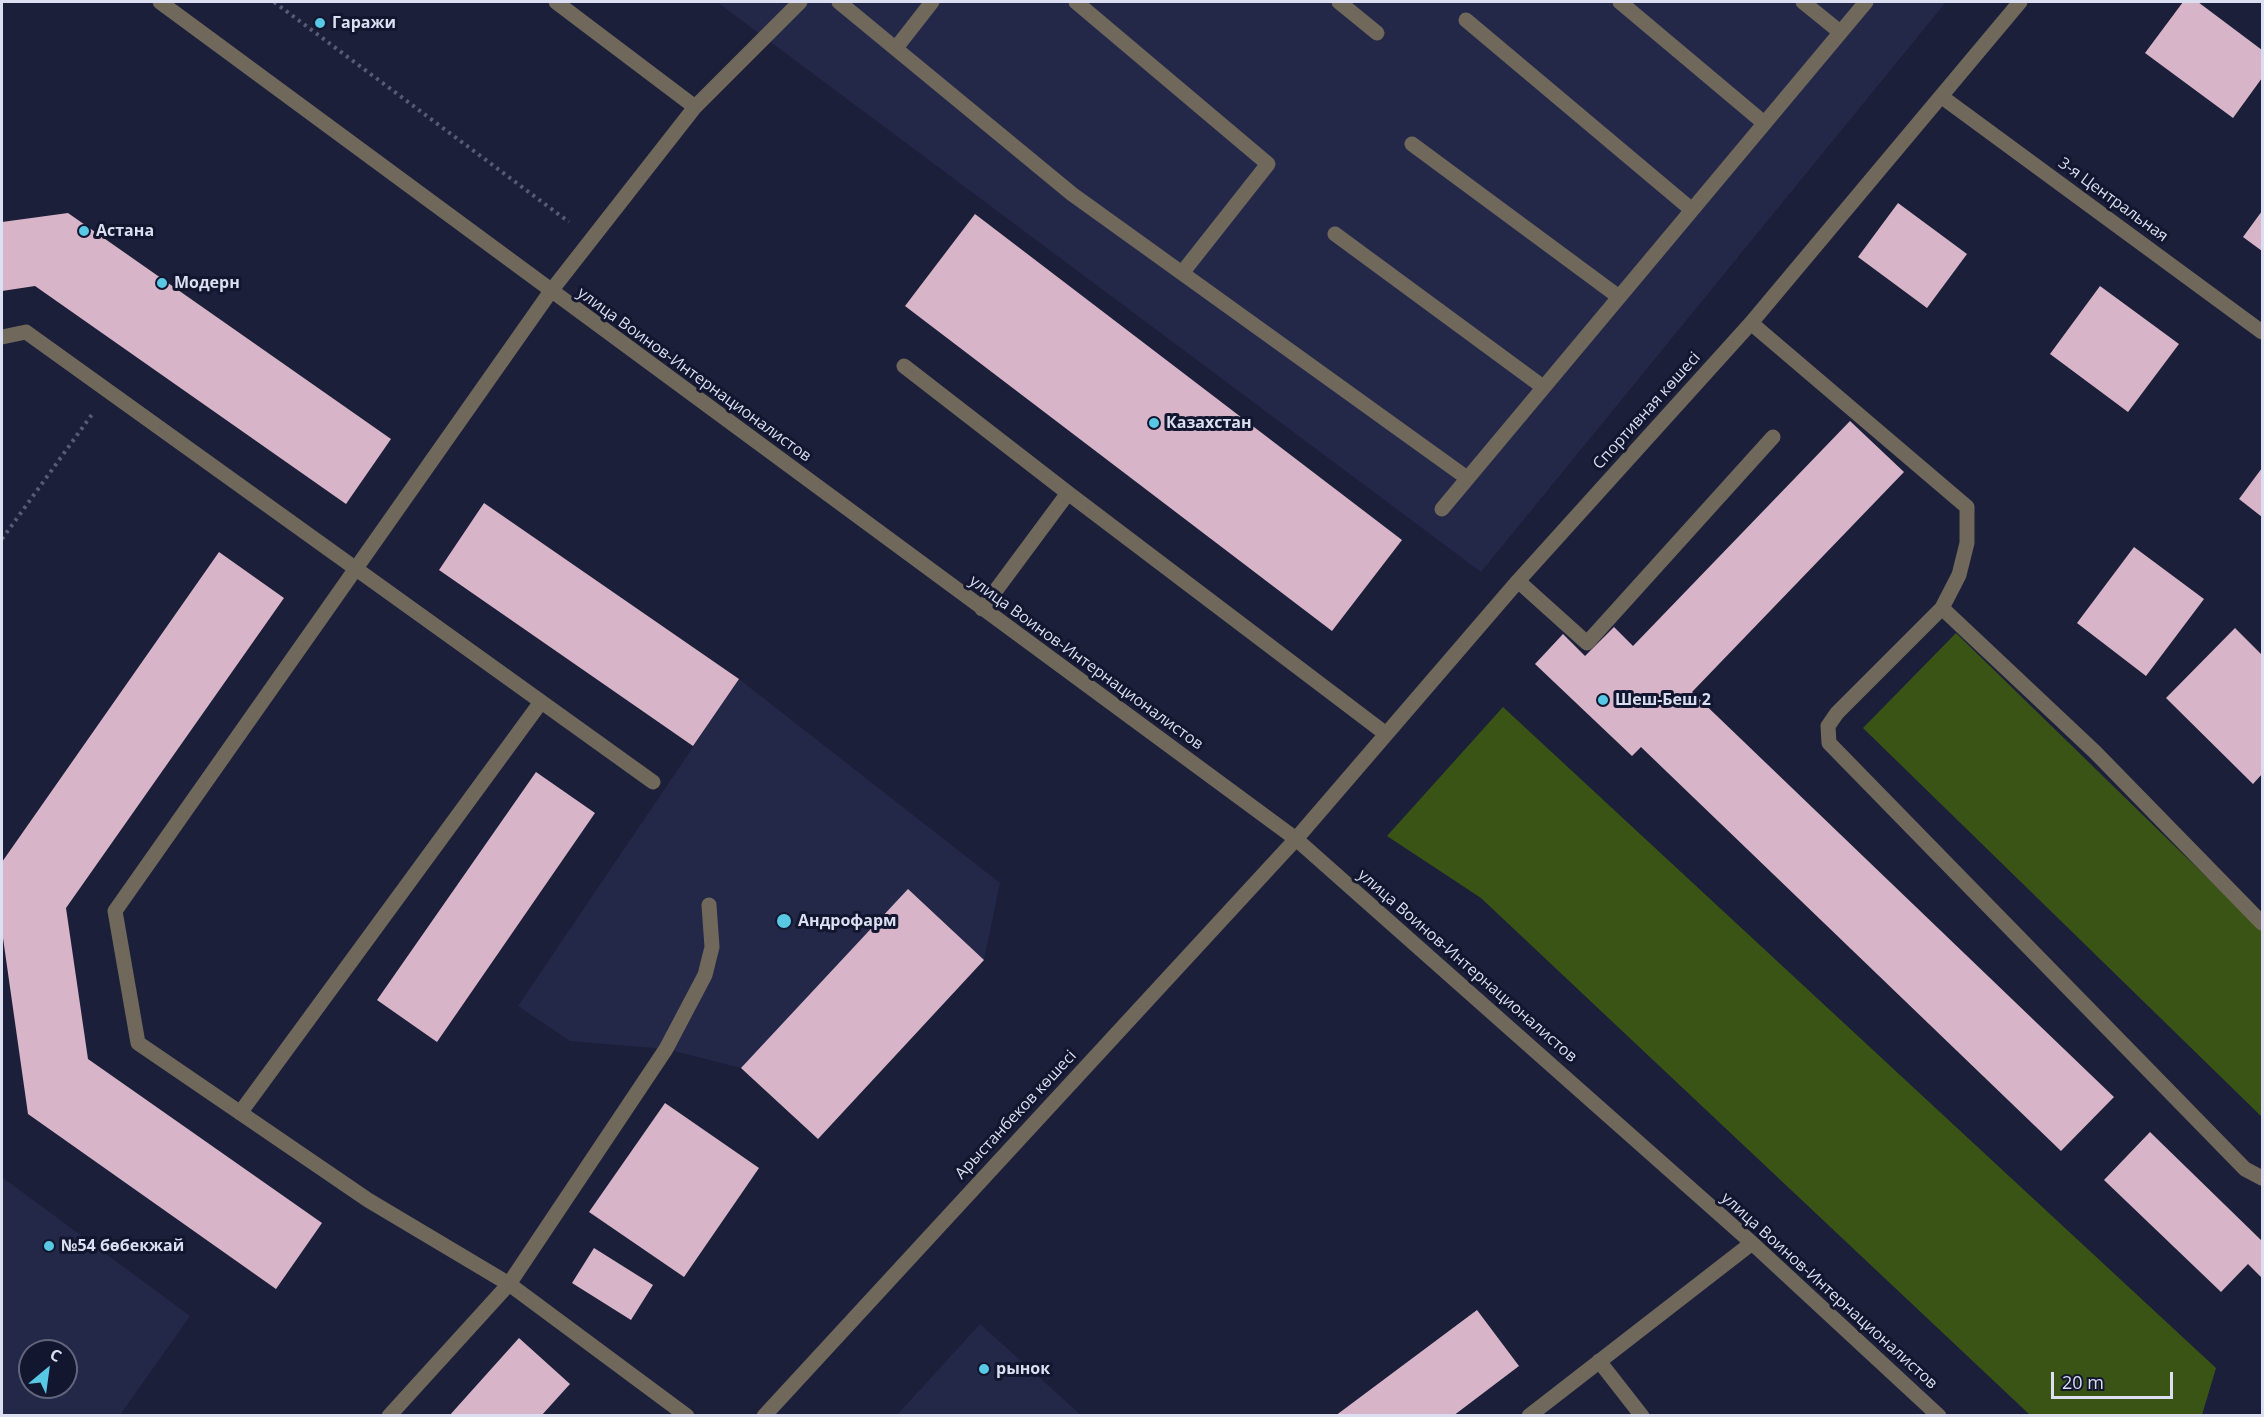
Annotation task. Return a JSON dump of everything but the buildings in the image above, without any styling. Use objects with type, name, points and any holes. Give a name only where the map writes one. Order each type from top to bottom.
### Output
[{"type":"street","name":"улица Воинов-Интернационалистов","points":[[160,2],[1296,839],[1752,1243],[1939,1416]]},
{"type":"street","points":[[556,2],[695,107]]},
{"type":"street","points":[[687,1416],[509,1284],[368,1200],[138,1043],[115,911],[550,291],[695,107],[800,2]]},
{"type":"street","points":[[839,2],[1072,194],[1467,478]]},
{"type":"street","points":[[896,48],[932,2]]},
{"type":"street","points":[[1077,2],[1268,164],[1182,273]]},
{"type":"street","points":[[1339,2],[1377,33]]},
{"type":"street","points":[[1620,2],[1764,123]]},
{"type":"street","points":[[1803,2],[1840,32]]},
{"type":"street","points":[[1442,509],[1866,2]]},
{"type":"street","name":"Спортивная көшесі","points":[[1296,839],[1518,581],[1750,322],[2020,2]]},
{"type":"street","points":[[1466,20],[1692,210]]},
{"type":"street","name":"3-я Центральная","points":[[1942,97],[2262,332]]},
{"type":"street","points":[[1412,144],[1619,297]]},
{"type":"street","points":[[1335,234],[1543,387]]},
{"type":"street","points":[[1750,322],[1967,507],[1968,543],[1959,575],[1942,608],[1837,713],[1828,726],[1829,743],[2237,1160],[2262,1178]]},
{"type":"street","points":[[2,337],[26,332],[653,782]]},
{"type":"street","points":[[904,366],[1386,734]]},
{"type":"street","points":[[1518,581],[1587,643],[1773,437]]},
{"type":"street","points":[[982,609],[1068,493]]},
{"type":"street","points":[[1942,608],[2095,752],[2262,923]]},
{"type":"street","points":[[240,1113],[541,702]]},
{"type":"street","name":"Арыстанбеков көшесі","points":[[764,1416],[1296,839]]},
{"type":"street","points":[[388,1416],[509,1284],[666,1049],[705,975],[712,946],[710,905]]},
{"type":"street","points":[[1528,1416],[1752,1243]]},
{"type":"street","points":[[1599,1361],[1642,1416]]},
{"type":"path","points":[[274,2],[592,238]]},
{"type":"path","points":[[2,539],[108,391]]},
{"type":"shaded area","points":[[717,2],[1946,2],[1481,572]]},
{"type":"shaded area","name":"Андрофарм","points":[[739,679],[1000,883],[984,960],[818,1139],[741,1068],[666,1049],[570,1041],[518,1006]]},
{"type":"shaded area","name":"№54 бөбекжай","points":[[2,1177],[190,1316],[120,1415],[2,1415]]},
{"type":"shaded area","name":"рынок","points":[[980,1324],[1081,1415],[897,1415]]},
{"type":"green space","points":[[1956,633],[2262,931],[2262,1117],[1863,728]]},
{"type":"green space","points":[[1503,707],[2216,1368],[2202,1415],[2030,1415],[1481,898],[1387,836]]},
{"type":"place","name":"Гаражи","points":[[320,23]]},
{"type":"place","name":"Астана","points":[[84,231]]},
{"type":"place","name":"Модерн","points":[[162,283]]},
{"type":"place","name":"Казахстан","points":[[1154,423]]},
{"type":"place","name":"Шеш-Беш 2","points":[[1603,700]]},
{"type":"place","name":"Андрофарм","points":[[784,921]]},
{"type":"place","name":"№54 бөбекжай","points":[[49,1246]]},
{"type":"place","name":"рынок","points":[[984,1369]]}]
